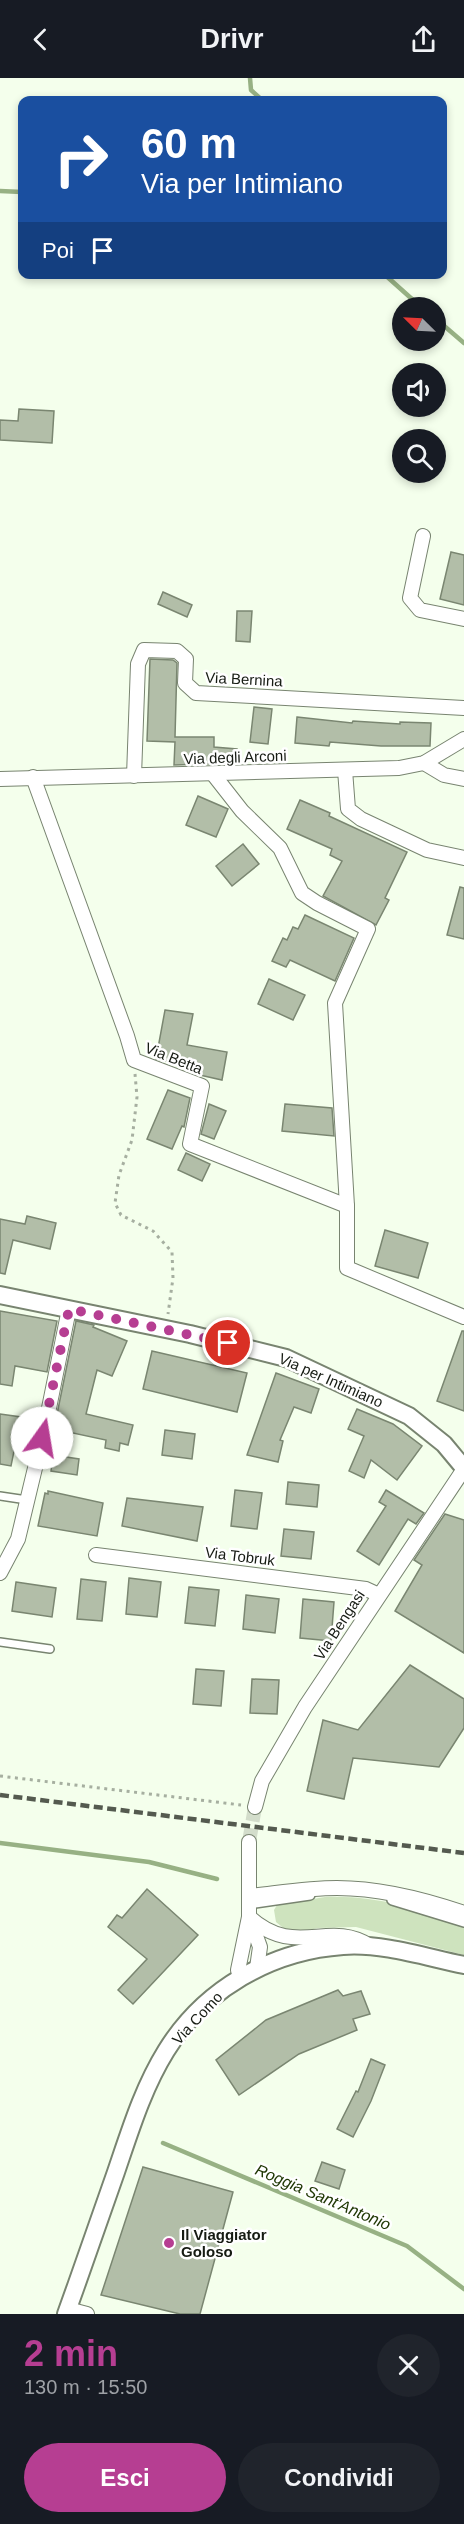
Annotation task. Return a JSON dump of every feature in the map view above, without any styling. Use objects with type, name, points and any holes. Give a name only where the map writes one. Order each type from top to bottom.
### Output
[{"type":"street","points":[[423,536],[410,598],[420,610],[464,619]]},
{"type":"street","name":"Via Bernina","points":[[134,776],[138,664],[144,650],[177,651],[186,659],[185,683],[196,693],[464,708]]},
{"type":"street","name":"Via degli Arconi","points":[[0,779],[399,768],[424,762],[464,739]]},
{"type":"street","points":[[424,762],[444,775],[464,778]]},
{"type":"street","points":[[345,770],[348,809],[361,819],[428,850],[464,858]]},
{"type":"street","points":[[213,774],[242,811],[280,848],[302,892],[317,903],[368,929],[335,1003],[347,1206],[347,1268],[464,1317]]},
{"type":"street","name":"Via Betta","points":[[33,777],[134,1060],[202,1086],[190,1144],[347,1206]]},
{"type":"street","name":"Via per Intimiano","points":[[0,1295],[166,1329],[286,1358],[382,1402],[426,1428],[444,1444],[464,1468]]},
{"type":"street","points":[[0,1573],[18,1539],[47,1418],[69,1309]]},
{"type":"street","name":"Via Bengasi","points":[[255,1807],[262,1781],[305,1707],[464,1468]]},
{"type":"street","name":"Via Tobruk","points":[[96,1555],[366,1588],[379,1595]]},
{"type":"street","points":[[240,1977],[238,1970],[249,1906],[249,1842]]},
{"type":"street","points":[[249,1906],[335,1888],[366,1889],[464,1913]]},
{"type":"street","points":[[249,1906],[310,1895],[348,1893],[399,1901],[464,1922]]},
{"type":"street","points":[[249,1906],[264,1929],[286,1937],[311,1938],[345,1935],[355,1937],[372,1947]]},
{"type":"street","points":[[249,1906],[260,1947],[257,1968]]},
{"type":"street","name":"Via Como","points":[[67,2311],[134,2120],[154,2072],[180,2032],[215,1995],[257,1968],[294,1954],[316,1949],[345,1946],[372,1947],[464,1965]]},
{"type":"street","points":[[67,2311],[87,2314]]},
{"type":"lane","points":[[0,1496],[28,1500]]},
{"type":"lane","points":[[0,1642],[50,1649]]},
{"type":"path","points":[[134,1060],[137,1097],[132,1140],[119,1175],[115,1203],[121,1215],[153,1231],[172,1252],[173,1278],[166,1329]]},
{"type":"path","points":[[0,1776],[255,1807]]},
{"type":"green space","points":[[325,1897],[361,1898],[396,1904],[464,1926],[464,1955],[356,1927],[318,1928],[300,1932],[287,1931],[276,1922],[274,1910],[277,1905]]},
{"type":"building","points":[[19,409],[54,411],[52,443],[0,440],[0,420],[18,421]]},
{"type":"building","points":[[451,552],[464,555],[464,605],[440,599]]},
{"type":"building","points":[[163,592],[192,605],[187,617],[158,604]]},
{"type":"building","points":[[237,611],[252,611],[250,642],[236,641]]},
{"type":"building","points":[[150,659],[173,660],[177,663],[175,737],[214,737],[214,747],[237,749],[236,763],[174,765],[175,742],[147,741]]},
{"type":"building","points":[[254,707],[272,709],[268,744],[250,742]]},
{"type":"building","points":[[297,717],[352,723],[353,721],[431,723],[430,746],[381,746],[330,742],[329,746],[295,743]]},
{"type":"building","points":[[198,796],[228,809],[216,837],[186,825]]},
{"type":"building","points":[[300,800],[407,852],[385,898],[389,900],[376,925],[323,896],[342,861],[330,855],[332,849],[287,829]]},
{"type":"building","points":[[243,844],[259,864],[232,886],[216,866]]},
{"type":"building","points":[[460,887],[464,888],[464,939],[447,935]]},
{"type":"building","points":[[305,915],[354,938],[335,981],[290,960],[286,967],[272,961],[283,938],[287,940],[293,927],[298,929]]},
{"type":"building","points":[[269,979],[305,995],[293,1020],[258,1004]]},
{"type":"building","points":[[165,1010],[193,1014],[187,1045],[227,1052],[222,1080],[195,1074],[196,1067],[156,1059]]},
{"type":"building","points":[[168,1090],[190,1098],[184,1127],[182,1126],[172,1149],[147,1139]]},
{"type":"building","points":[[209,1104],[226,1111],[214,1139],[201,1134]]},
{"type":"building","points":[[285,1104],[332,1108],[334,1136],[282,1131]]},
{"type":"building","points":[[186,1153],[210,1164],[202,1181],[178,1170]]},
{"type":"building","points":[[27,1216],[56,1223],[50,1249],[13,1240],[5,1274],[0,1273],[0,1219],[25,1224]]},
{"type":"building","points":[[385,1230],[428,1243],[418,1278],[375,1266]]},
{"type":"building","points":[[0,1311],[57,1321],[47,1372],[15,1366],[12,1386],[0,1384]]},
{"type":"building","points":[[76,1321],[94,1325],[93,1327],[127,1341],[112,1376],[97,1370],[86,1414],[133,1425],[128,1445],[120,1443],[119,1451],[105,1448],[106,1440],[54,1429]]},
{"type":"building","points":[[462,1331],[464,1331],[464,1411],[437,1401]]},
{"type":"building","points":[[152,1351],[247,1373],[237,1412],[143,1389]]},
{"type":"building","points":[[276,1373],[319,1389],[311,1413],[294,1407],[280,1440],[283,1441],[278,1462],[247,1455]]},
{"type":"building","points":[[357,1409],[393,1424],[422,1446],[397,1480],[371,1460],[364,1478],[349,1471],[364,1436],[348,1429]]},
{"type":"building","points":[[0,1414],[21,1417],[11,1466],[0,1464]]},
{"type":"building","points":[[165,1430],[195,1434],[192,1459],[162,1455]]},
{"type":"building","points":[[53,1455],[79,1459],[77,1475],[51,1471]]},
{"type":"building","points":[[288,1482],[319,1485],[317,1507],[286,1504]]},
{"type":"building","points":[[235,1490],[262,1493],[257,1529],[231,1526]]},
{"type":"building","points":[[386,1490],[424,1513],[416,1524],[408,1519],[379,1565],[357,1551],[386,1506],[379,1502]]},
{"type":"building","points":[[48,1491],[103,1503],[97,1536],[38,1526],[45,1493],[48,1494]]},
{"type":"building","points":[[127,1498],[203,1507],[197,1541],[122,1526]]},
{"type":"building","points":[[445,1514],[464,1520],[464,1653],[395,1611],[422,1565],[414,1560]]},
{"type":"building","points":[[284,1529],[314,1532],[311,1559],[281,1556]]},
{"type":"building","points":[[129,1578],[161,1582],[157,1617],[126,1614]]},
{"type":"building","points":[[81,1579],[106,1582],[102,1621],[77,1619]]},
{"type":"building","points":[[16,1582],[56,1588],[52,1617],[12,1611]]},
{"type":"building","points":[[189,1587],[219,1590],[215,1626],[185,1623]]},
{"type":"building","points":[[246,1595],[279,1599],[275,1633],[243,1629]]},
{"type":"building","points":[[303,1599],[334,1602],[331,1641],[300,1638]]},
{"type":"building","points":[[410,1665],[464,1699],[464,1728],[439,1767],[353,1758],[344,1799],[307,1791],[323,1720],[358,1730]]},
{"type":"building","points":[[196,1669],[224,1671],[221,1706],[193,1704]]},
{"type":"building","points":[[252,1679],[279,1680],[277,1714],[250,1713]]},
{"type":"building","points":[[147,1889],[198,1935],[133,2004],[118,1990],[147,1959],[108,1927],[117,1915],[122,1918]]},
{"type":"building","points":[[338,1990],[343,1996],[361,1991],[370,2014],[353,2019],[357,2030],[299,2054],[239,2095],[216,2060],[266,2020]]},
{"type":"building","points":[[371,2059],[385,2065],[371,2101],[353,2137],[337,2129],[356,2091],[358,2092]]},
{"type":"building","points":[[322,2162],[345,2170],[339,2189],[315,2181]]},
{"type":"building","name":"Il Viaggiator Goloso","points":[[143,2167],[233,2192],[200,2314],[180,2314],[101,2295]]},
{"type":"waterway","points":[[250,78],[251,90],[258,96]]},
{"type":"waterway","points":[[0,191],[18,192]]},
{"type":"waterway","points":[[390,279],[410,297]]},
{"type":"waterway","points":[[446,327],[464,343]]},
{"type":"waterway","name":"Roggia Sant'Antonio","points":[[0,1843],[149,1862],[217,1879]]},
{"type":"waterway","name":"Roggia Sant'Antonio","points":[[163,2143],[407,2246],[464,2289]]},
{"type":"tunnel","points":[[249,1842],[255,1807]]},
{"type":"railway","points":[[0,1795],[464,1853]]},
{"type":"place","name":"Il Viaggiator Goloso","points":[[169,2243]]},
{"type":"route","points":[[42,1438],[69,1309],[228,1343]]}]
